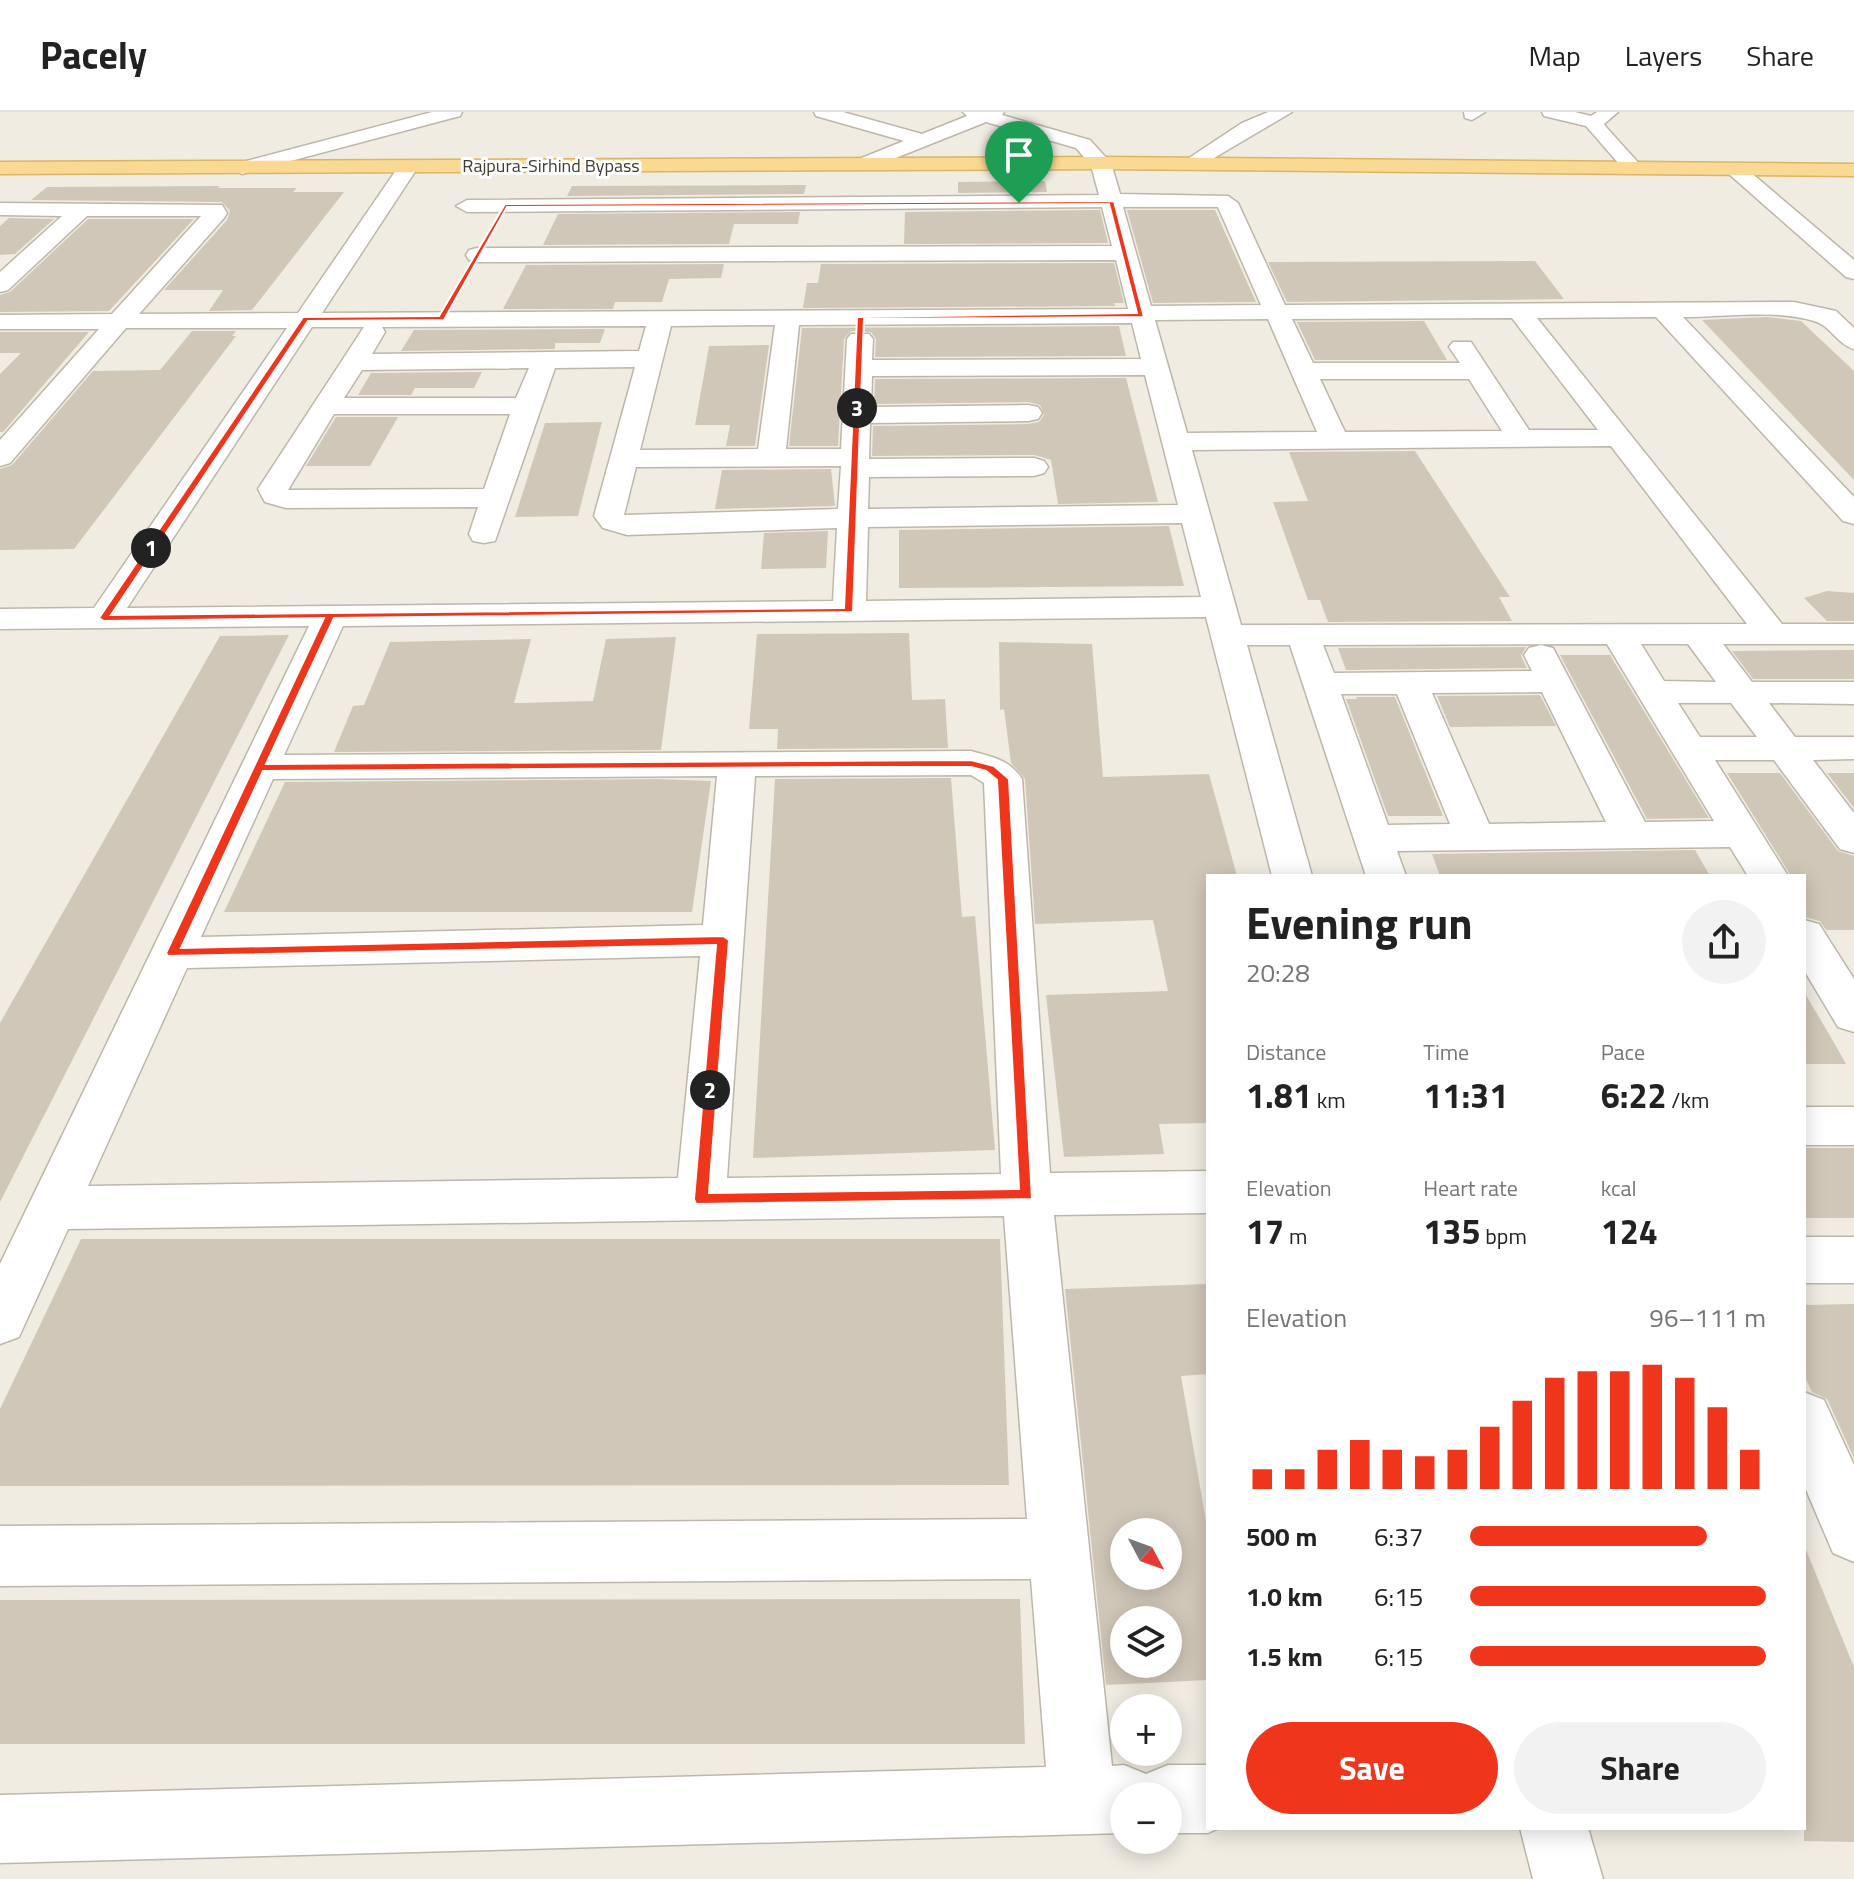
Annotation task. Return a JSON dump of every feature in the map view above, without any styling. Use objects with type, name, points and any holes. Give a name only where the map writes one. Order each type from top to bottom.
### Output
[{"type":"main road","name":"Rajpura-Sirhind Bypass","points":[[0,168],[1101,163],[1854,170]]},
{"type":"street","points":[[242,168],[453,112]]},
{"type":"street","points":[[823,112],[922,140]]},
{"type":"street","points":[[1190,164],[1249,127],[1283,112]]},
{"type":"street","points":[[1551,112],[1602,117],[1634,169]]},
{"type":"street","points":[[861,165],[984,113],[1083,144],[1101,163],[1221,621],[1291,874]]},
{"type":"street","points":[[104,618],[408,167]]},
{"type":"street","points":[[1736,170],[1854,272]]},
{"type":"street","points":[[467,206],[1211,199],[1227,203],[1335,441]]},
{"type":"street","points":[[736,262],[742,204]]},
{"type":"street","points":[[442,318],[505,206]]},
{"type":"street","points":[[0,209],[206,208],[216,213],[0,457]]},
{"type":"street","points":[[0,285],[82,209]]},
{"type":"street","points":[[477,255],[736,262],[1125,253]]},
{"type":"street","points":[[0,322],[661,317],[730,309],[788,317],[1812,311],[1827,316],[1854,341]]},
{"type":"street","points":[[1519,311],[1773,635]]},
{"type":"street","points":[[1664,311],[1854,515]]},
{"type":"street","points":[[1439,312],[1521,439]]},
{"type":"street","points":[[661,317],[609,516],[614,522],[627,526],[853,518],[1193,514]]},
{"type":"street","points":[[771,458],[788,317]]},
{"type":"street","points":[[849,610],[861,317]]},
{"type":"street","points":[[373,332],[273,489],[275,496],[286,499],[496,498]]},
{"type":"street","points":[[356,362],[650,359]]},
{"type":"street","points":[[484,534],[526,406],[545,360]]},
{"type":"street","points":[[859,368],[1155,367]]},
{"type":"street","points":[[1023,368],[1039,516]]},
{"type":"street","points":[[1303,371],[1477,371]]},
{"type":"street","points":[[328,406],[526,406]]},
{"type":"street","points":[[857,415],[1028,413]]},
{"type":"street","points":[[1174,442],[1619,438]]},
{"type":"street","points":[[624,459],[771,458],[1034,467]]},
{"type":"street","points":[[0,619],[849,610],[1221,621],[1303,635],[1854,634]]},
{"type":"street","points":[[0,1320],[331,615]]},
{"type":"street","points":[[1303,635],[1385,874]]},
{"type":"street","points":[[1531,635],[1632,835]]},
{"type":"street","points":[[1618,635],[1767,874]]},
{"type":"street","points":[[1698,635],[1739,693],[1847,820]]},
{"type":"street","points":[[1320,684],[1554,681]]},
{"type":"street","points":[[1410,683],[1475,837]]},
{"type":"street","points":[[1654,692],[1854,693]]},
{"type":"street","points":[[1689,749],[1854,748]]},
{"type":"street","points":[[701,1199],[737,763]]},
{"type":"street","points":[[0,1829],[1103,1800],[1059,1549],[1027,1195],[1003,779],[990,768],[971,763],[259,767]]},
{"type":"street","points":[[1373,838],[1742,834]]},
{"type":"street","points":[[172,953],[723,940]]},
{"type":"street","points":[[1824,946],[1854,1015]]},
{"type":"street","points":[[1806,1126],[1854,1126]]},
{"type":"street","points":[[52,1208],[1206,1192]]},
{"type":"street","points":[[1806,1260],[1854,1260]]},
{"type":"street","points":[[1806,1424],[1854,1532]]},
{"type":"street","points":[[0,1556],[1059,1549]]},
{"type":"street","points":[[1182,1799],[1206,1799]]},
{"type":"street","points":[[1555,1830],[1568,1879]]},
{"type":"building","points":[[1045,181],[1047,192],[958,193],[958,182]]},
{"type":"building","points":[[806,185],[804,194],[567,196],[572,186]]},
{"type":"building","points":[[220,186],[218,188],[297,188],[293,192],[344,192],[252,310],[209,311],[223,290],[164,290],[227,220],[230,211],[222,202],[31,200],[47,187]]},
{"type":"building","points":[[1100,210],[1108,243],[904,244],[905,212]]},
{"type":"building","points":[[1127,210],[1215,210],[1256,302],[1153,303]]},
{"type":"building","points":[[800,212],[798,224],[734,224],[729,244],[543,245],[558,214]]},
{"type":"building","points":[[9,218],[54,219],[15,254],[0,255],[0,226]]},
{"type":"building","points":[[88,219],[194,219],[109,311],[0,312],[0,295],[10,292]]},
{"type":"building","points":[[1535,261],[1564,299],[1287,302],[1268,262]]},
{"type":"building","points":[[1114,263],[1124,303],[1114,303],[1115,306],[803,308],[807,283],[818,283],[821,264]]},
{"type":"building","points":[[724,264],[721,278],[669,279],[662,302],[615,302],[613,309],[503,309],[526,265]]},
{"type":"building","points":[[1766,317],[1801,321],[1854,371],[1854,480],[1702,320]]},
{"type":"building","points":[[1424,321],[1447,360],[1315,360],[1297,322]]},
{"type":"building","points":[[1119,326],[1126,356],[875,357],[876,339],[871,332],[851,331],[844,339],[838,446],[789,446],[802,328]]},
{"type":"building","points":[[605,329],[600,343],[555,343],[555,349],[401,351],[414,330]]},
{"type":"building","points":[[192,331],[236,331],[232,336],[236,336],[74,549],[0,550],[0,469],[12,465],[93,371],[160,370]]},
{"type":"building","points":[[0,332],[89,332],[3,432],[0,432],[0,374],[21,353],[0,353]]},
{"type":"building","points":[[769,345],[755,446],[726,446],[730,425],[695,425],[709,346]]},
{"type":"building","points":[[482,372],[474,388],[415,388],[411,395],[358,395],[371,373]]},
{"type":"building","points":[[1126,378],[1158,502],[1058,504],[1051,460],[1035,455],[872,456],[873,426],[1028,424],[1039,422],[1044,415],[1040,405],[1028,402],[874,404],[875,379]]},
{"type":"building","points":[[336,417],[398,417],[370,466],[306,466]]},
{"type":"building","points":[[602,422],[578,516],[515,517],[545,423]]},
{"type":"building","points":[[1415,451],[1510,597],[1499,597],[1512,621],[1328,622],[1320,600],[1308,600],[1273,502],[1308,501],[1289,452]]},
{"type":"building","points":[[831,469],[835,506],[715,509],[722,470]]},
{"type":"building","points":[[1169,526],[1184,586],[899,588],[899,530]]},
{"type":"building","points":[[828,531],[826,568],[761,569],[764,533]]},
{"type":"building","points":[[1827,591],[1854,593],[1854,621],[1827,621],[1804,598]]},
{"type":"building","points":[[909,633],[912,700],[945,699],[948,748],[777,749],[778,729],[749,729],[757,634]]},
{"type":"building","points":[[289,635],[0,1202],[0,1023],[220,636]]},
{"type":"building","points":[[676,637],[661,750],[334,752],[353,706],[364,705],[390,642],[531,639],[514,703],[520,703],[593,701],[606,639]]},
{"type":"building","points":[[999,642],[1092,644],[1103,777],[1209,774],[1236,874],[1206,874],[1206,1123],[1159,1124],[1164,1154],[1064,1157],[1046,995],[1168,991],[1153,920],[1035,924],[1025,779],[1011,763],[1004,709],[1000,710]]},
{"type":"building","points":[[1526,647],[1521,656],[1527,668],[1346,670],[1338,648]]},
{"type":"building","points":[[1854,650],[1854,679],[1753,679],[1732,651]]},
{"type":"building","points":[[1560,655],[1610,655],[1709,818],[1647,819]]},
{"type":"building","points":[[1540,695],[1556,726],[1450,727],[1437,696]]},
{"type":"building","points":[[1395,697],[1443,816],[1388,816],[1346,699]]},
{"type":"building","points":[[1727,773],[1780,773],[1838,851],[1854,856],[1854,930],[1826,930],[1820,921],[1806,918],[1806,874],[1790,874]]},
{"type":"building","points":[[1827,773],[1854,773],[1854,808]]},
{"type":"building","points":[[951,778],[962,917],[975,916],[995,1150],[753,1158],[775,779]]},
{"type":"building","points":[[711,781],[692,912],[224,912],[285,782]]},
{"type":"building","points":[[1695,850],[1709,874],[1439,874],[1432,854]]},
{"type":"building","points":[[1806,995],[1829,1034],[1846,1064],[1806,1064]]},
{"type":"building","points":[[1806,1148],[1854,1148],[1854,1218],[1806,1218]]},
{"type":"building","points":[[81,1239],[1000,1239],[1009,1485],[0,1486],[0,1409]]},
{"type":"building","points":[[1206,1284],[1206,1374],[1181,1376],[1206,1521],[1206,1680],[1106,1685],[1065,1289]]},
{"type":"building","points":[[1854,1304],[1854,1458],[1827,1399],[1812,1392],[1806,1379],[1806,1305]]},
{"type":"building","points":[[1806,1550],[1854,1667],[1854,1842],[1804,1841]]},
{"type":"building","points":[[1020,1599],[1025,1744],[0,1744],[0,1600]]},
{"type":"route","points":[[1019,203],[505,206],[442,318],[306,319],[104,618],[331,615],[259,767],[971,763],[990,768],[1003,779],[1027,1195],[701,1199],[723,940],[172,953],[259,767],[295,691],[331,615],[849,610],[861,317],[1141,316],[1111,202],[1019,203]]}]
